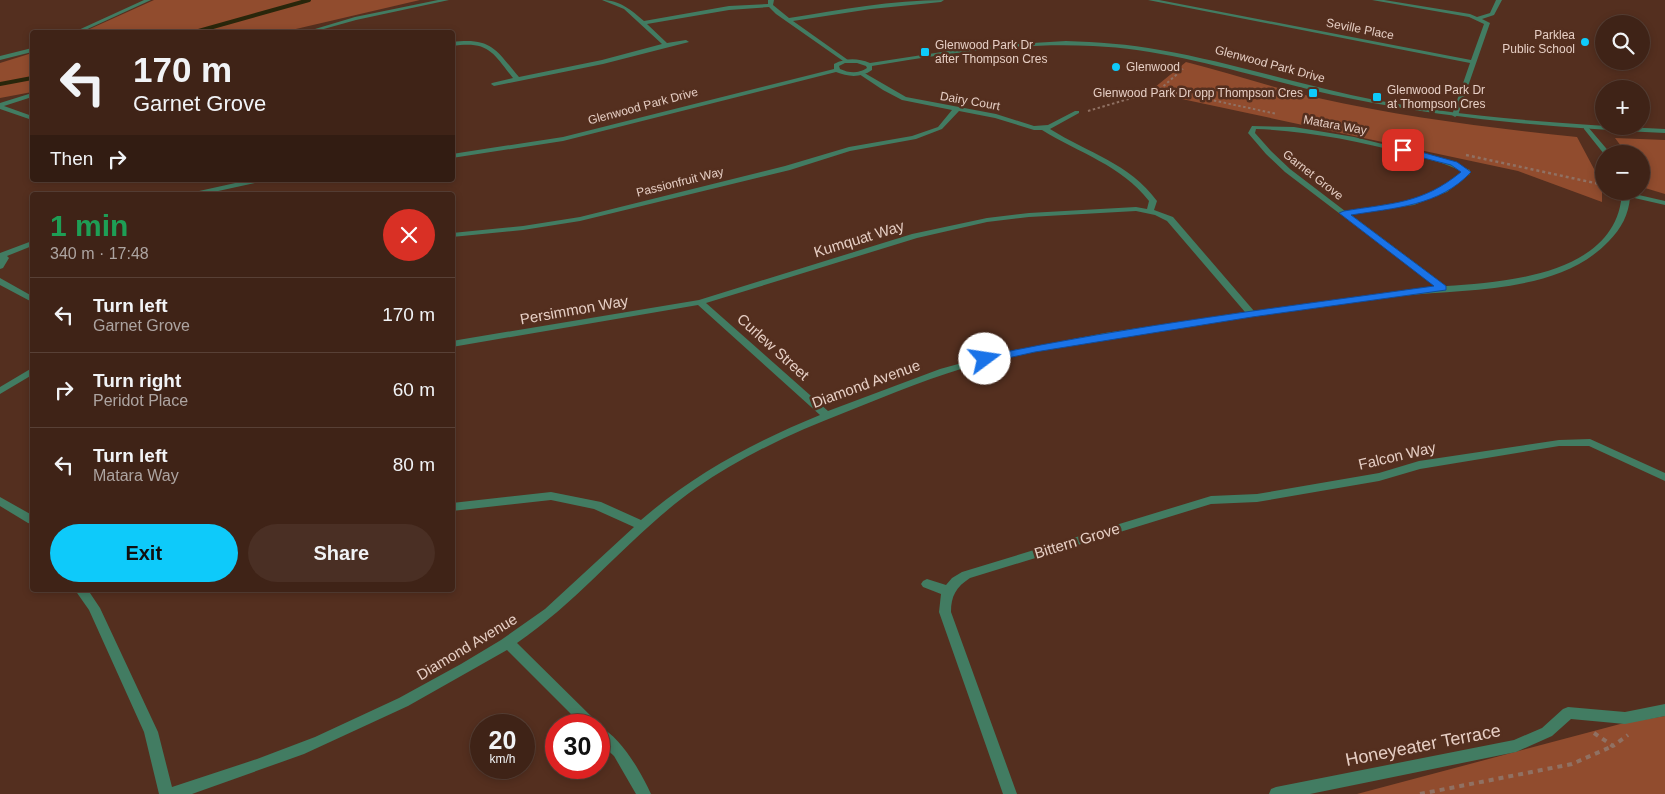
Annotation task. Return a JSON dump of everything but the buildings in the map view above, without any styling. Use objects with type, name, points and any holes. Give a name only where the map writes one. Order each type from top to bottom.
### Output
[{"type":"street","points":[[81,30],[148,0]]},
{"type":"street","points":[[315,30],[355,19],[446,0]]},
{"type":"street","points":[[605,0],[623,6],[666,45]]},
{"type":"street","points":[[788,20],[870,7],[941,0]]},
{"type":"street","name":"Seville Place","points":[[1152,0],[1241,19],[1272,22],[1352,40],[1474,62]]},
{"type":"street","points":[[1375,0],[1479,18],[1492,14],[1499,0]]},
{"type":"street","points":[[643,23],[771,2],[788,20],[846,61]]},
{"type":"street","points":[[1455,115],[1488,25],[1479,18]]},
{"type":"street","points":[[455,44],[473,42],[485,44],[517,79]]},
{"type":"street","points":[[494,84],[603,62],[666,45],[686,42]]},
{"type":"street","name":"Glenwood Park Drive","points":[[846,61],[861,62],[869,65],[940,53],[1022,44],[1118,45],[1183,55],[1328,92],[1455,115],[1586,128],[1665,131]]},
{"type":"street","points":[[0,58],[30,50]]},
{"type":"street","points":[[846,61],[836,65],[837,70],[848,74],[862,73],[870,69],[869,65]]},
{"type":"street","name":"Glenwood Park Drive","points":[[455,156],[573,137],[837,70]]},
{"type":"street","name":"Dairy Court","points":[[862,73],[885,90],[904,99],[996,116],[1044,128],[1115,166],[1129,176],[1152,201],[1150,211]]},
{"type":"street","points":[[0,106],[30,96]]},
{"type":"street","points":[[0,106],[30,117]]},
{"type":"street","name":"Passionfruit Way","points":[[455,235],[523,228],[599,214],[787,168],[841,151],[926,135],[945,124],[956,110]]},
{"type":"street","points":[[1044,128],[1077,112]]},
{"type":"street","name":"Matara Way","points":[[1254,127],[1301,130],[1386,146],[1454,164],[1467,172],[1444,190],[1411,203],[1344,213]]},
{"type":"street","name":"Garnet Grove","points":[[1254,127],[1251,133],[1262,148],[1443,288]]},
{"type":"street","points":[[1586,128],[1600,145]]},
{"type":"street","points":[[204,192],[250,182]]},
{"type":"street","points":[[1650,199],[1665,203]]},
{"type":"street","name":"Diamond Avenue","points":[[172,794],[272,760],[338,733],[396,706],[508,643],[576,590],[643,526],[681,493],[765,441],[826,415],[948,369],[1004,354],[1252,314],[1443,288],[1506,282],[1568,266],[1593,252],[1610,236],[1624,211],[1625,200]]},
{"type":"street","name":"Kumquat Way","points":[[700,302],[915,236],[987,220],[1028,215],[1136,209],[1150,211]]},
{"type":"street","points":[[1150,211],[1170,220],[1252,314]]},
{"type":"street","points":[[0,266],[4,261],[1,255],[30,244]]},
{"type":"street","points":[[0,281],[30,298]]},
{"type":"street","name":"Persimmon Way","points":[[455,343],[700,302]]},
{"type":"street","name":"Curlew Street","points":[[700,302],[826,415]]},
{"type":"street","points":[[0,390],[30,372]]},
{"type":"street","name":"Falcon Way","points":[[1210,500],[1257,498],[1379,477],[1419,465],[1559,443],[1590,442],[1665,477]]},
{"type":"street","points":[[455,507],[551,496],[598,505],[643,526]]},
{"type":"street","name":"Bittern Grove","points":[[948,591],[958,580],[975,572],[1210,500]]},
{"type":"street","points":[[0,501],[30,519]]},
{"type":"street","points":[[927,584],[948,591],[945,612],[1010,794]]},
{"type":"street","points":[[82,592],[94,608],[151,732],[166,794]]},
{"type":"street","points":[[508,643],[580,714]]},
{"type":"street","name":"Honeyeater Terrace","points":[[1276,794],[1516,746],[1547,732],[1568,714],[1625,718],[1665,710]]},
{"type":"street","points":[[610,743],[619,752],[644,794]]},
{"type":"path","points":[[1077,112],[1094,110],[1159,90],[1185,67]]},
{"type":"path","points":[[1420,794],[1572,764],[1613,746]]},
{"type":"shaded area","points":[[154,0],[420,0],[292,30],[87,30]]},
{"type":"shaded area","points":[[30,54],[30,92],[0,98],[0,63]]},
{"type":"shaded area","points":[[1186,62],[1285,90],[1350,105],[1447,121],[1577,137],[1595,171],[1595,199],[1518,171],[1149,92]]},
{"type":"shaded area","points":[[1615,138],[1665,140],[1665,194],[1650,190],[1650,145],[1620,145]]},
{"type":"shaded area","points":[[1665,716],[1665,794],[1357,794],[1624,723]]},
{"type":"waterway","points":[[202,30],[309,0]]},
{"type":"waterway","points":[[0,84],[30,78]]},
{"type":"place","name":"Parklea Public School","points":[[1585,42]]},
{"type":"place","name":"Glenwood Park Dr after Thompson Cres","points":[[925,52]]},
{"type":"place","name":"Glenwood","points":[[1116,67]]},
{"type":"place","name":"Glenwood Park Dr opp Thompson Cres","points":[[1313,93]]},
{"type":"place","name":"Glenwood Park Dr at Thompson Cres","points":[[1377,97]]},
{"type":"route","points":[[985,359],[1004,354],[1252,314],[1443,288],[1344,213],[1411,203],[1444,190],[1467,172],[1454,164],[1403,150]]}]
